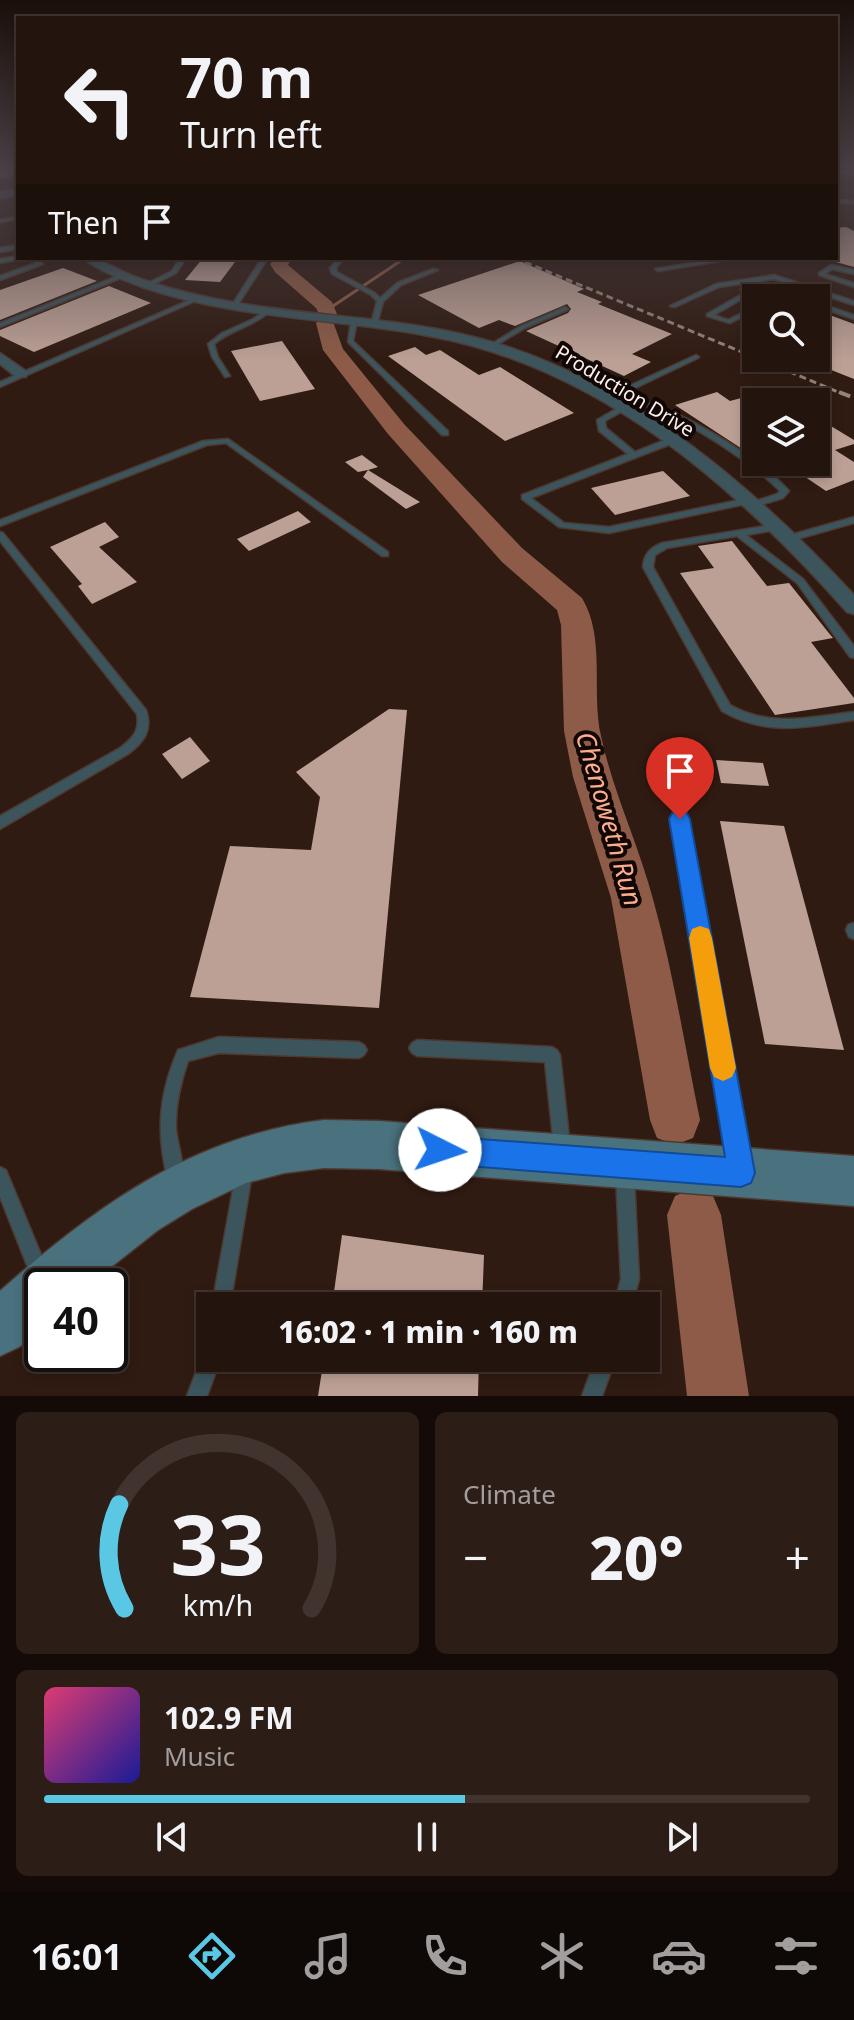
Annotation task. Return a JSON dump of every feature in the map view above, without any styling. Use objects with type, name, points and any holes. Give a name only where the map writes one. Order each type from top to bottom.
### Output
[{"type":"street","name":"Production Drive","points":[[92,260],[150,284],[199,298],[448,335],[491,346],[547,367],[673,440],[752,502],[854,607]]},
{"type":"street","points":[[0,357],[21,374]]},
{"type":"street","points":[[67,1268],[151,1204],[177,1190],[246,1159],[324,1144],[379,1145],[854,1181]]},
{"type":"street","points":[[0,1328],[24,1306]]},
{"type":"lane","points":[[0,278],[40,264],[36,260]]},
{"type":"lane","points":[[150,284],[174,272],[182,260]]},
{"type":"lane","points":[[235,305],[264,260]]},
{"type":"lane","points":[[339,260],[333,268],[334,273],[380,301]]},
{"type":"lane","points":[[658,269],[722,260]]},
{"type":"lane","points":[[854,272],[831,267],[821,274],[854,285]]},
{"type":"lane","points":[[374,324],[380,301],[399,284],[435,270]]},
{"type":"lane","points":[[0,325],[125,275]]},
{"type":"lane","points":[[673,306],[718,285],[784,279],[854,303]]},
{"type":"lane","points":[[756,281],[764,284]]},
{"type":"lane","points":[[733,282],[742,289]]},
{"type":"lane","points":[[742,296],[709,315],[728,322],[742,315]]},
{"type":"lane","points":[[0,385],[199,298]]},
{"type":"lane","points":[[491,346],[523,327],[565,309]]},
{"type":"lane","points":[[830,309],[854,317]]},
{"type":"lane","points":[[227,376],[211,344],[218,337],[256,322],[269,310]]},
{"type":"lane","points":[[354,321],[350,341],[445,433]]},
{"type":"lane","points":[[605,399],[696,357]]},
{"type":"lane","points":[[634,455],[602,429],[601,420],[622,408],[643,403],[670,410],[785,491],[780,496],[609,530],[562,525],[525,497],[673,440]]},
{"type":"lane","points":[[0,523],[206,443],[228,441],[385,554]]},
{"type":"lane","points":[[854,520],[784,533],[738,533],[665,545],[653,550],[648,558],[648,567],[726,708],[749,721],[773,725],[854,716]]},
{"type":"lane","points":[[738,533],[800,581],[854,654]]},
{"type":"lane","points":[[0,535],[142,713],[146,725],[141,738],[124,751],[0,823]]},
{"type":"lane","points":[[680,819],[741,1173]]},
{"type":"lane","points":[[177,1190],[166,1126],[171,1085],[183,1055],[219,1045],[359,1050]]},
{"type":"lane","points":[[417,1048],[552,1055],[563,1159]]},
{"type":"lane","points":[[223,1292],[246,1159]]},
{"type":"lane","points":[[624,1164],[630,1279],[627,1292]]},
{"type":"lane","points":[[0,1176],[37,1268]]},
{"type":"lane","points":[[197,1396],[206,1372]]},
{"type":"lane","points":[[592,1396],[601,1372]]},
{"type":"building","points":[[838,231],[854,231],[854,267],[836,262]]},
{"type":"building","points":[[201,260],[236,260],[220,282],[185,280]]},
{"type":"building","points":[[520,261],[584,289],[577,292],[602,302],[598,304],[672,334],[632,354],[651,362],[624,376],[526,331],[568,313],[571,309],[567,304],[515,326],[499,320],[479,328],[418,295]]},
{"type":"building","points":[[63,268],[97,281],[0,320],[0,290]]},
{"type":"building","points":[[109,286],[151,303],[34,352],[0,336],[0,330]]},
{"type":"building","points":[[830,315],[854,324],[854,379],[830,370]]},
{"type":"building","points":[[282,341],[315,389],[260,401],[231,351]]},
{"type":"building","points":[[415,347],[426,355],[440,350],[479,375],[500,367],[574,413],[505,441],[388,356]]},
{"type":"building","points":[[717,392],[730,401],[742,398],[742,449],[675,405]]},
{"type":"building","points":[[830,425],[854,440],[854,444],[835,450],[854,462],[854,480],[826,491],[804,476],[830,476]]},
{"type":"building","points":[[362,455],[378,467],[358,472],[345,462]]},
{"type":"building","points":[[368,470],[420,502],[406,509],[363,477]]},
{"type":"building","points":[[663,471],[690,496],[615,515],[591,488]]},
{"type":"building","points":[[298,511],[311,522],[249,551],[237,539]]},
{"type":"building","points":[[105,522],[119,537],[99,547],[137,582],[92,604],[78,586],[82,584],[50,547]]},
{"type":"building","points":[[732,541],[767,586],[789,583],[833,638],[811,642],[854,698],[854,703],[775,715],[680,573],[714,568],[698,546]]},
{"type":"building","points":[[389,709],[407,710],[379,1008],[190,997],[230,846],[311,850],[320,797],[296,772]]},
{"type":"building","points":[[190,737],[210,761],[182,779],[162,754]]},
{"type":"building","points":[[716,760],[763,763],[769,786],[721,783]]},
{"type":"building","points":[[720,821],[784,826],[844,1050],[765,1044]]},
{"type":"building","points":[[342,1235],[484,1255],[483,1292],[334,1292]]},
{"type":"building","points":[[322,1372],[479,1372],[478,1396],[318,1396]]},
{"type":"waterway","name":"Chenoweth Run","points":[[282,260],[279,264],[281,268],[325,306],[327,314]]},
{"type":"waterway","points":[[327,310],[402,260]]},
{"type":"waterway","name":"Chenoweth Run","points":[[326,323],[333,350],[396,429],[512,555],[571,605],[577,625],[582,731],[592,777],[632,898],[675,1120]]},
{"type":"waterway","name":"Chenoweth Run","points":[[694,1215],[718,1396]]},
{"type":"railway","points":[[520,260],[843,394]]},
{"type":"railway","points":[[839,392],[854,398]]},
{"type":"slow traffic","points":[[700,938],[723,1068]]},
{"type":"route","points":[[440,1150],[741,1173],[680,819]]}]
